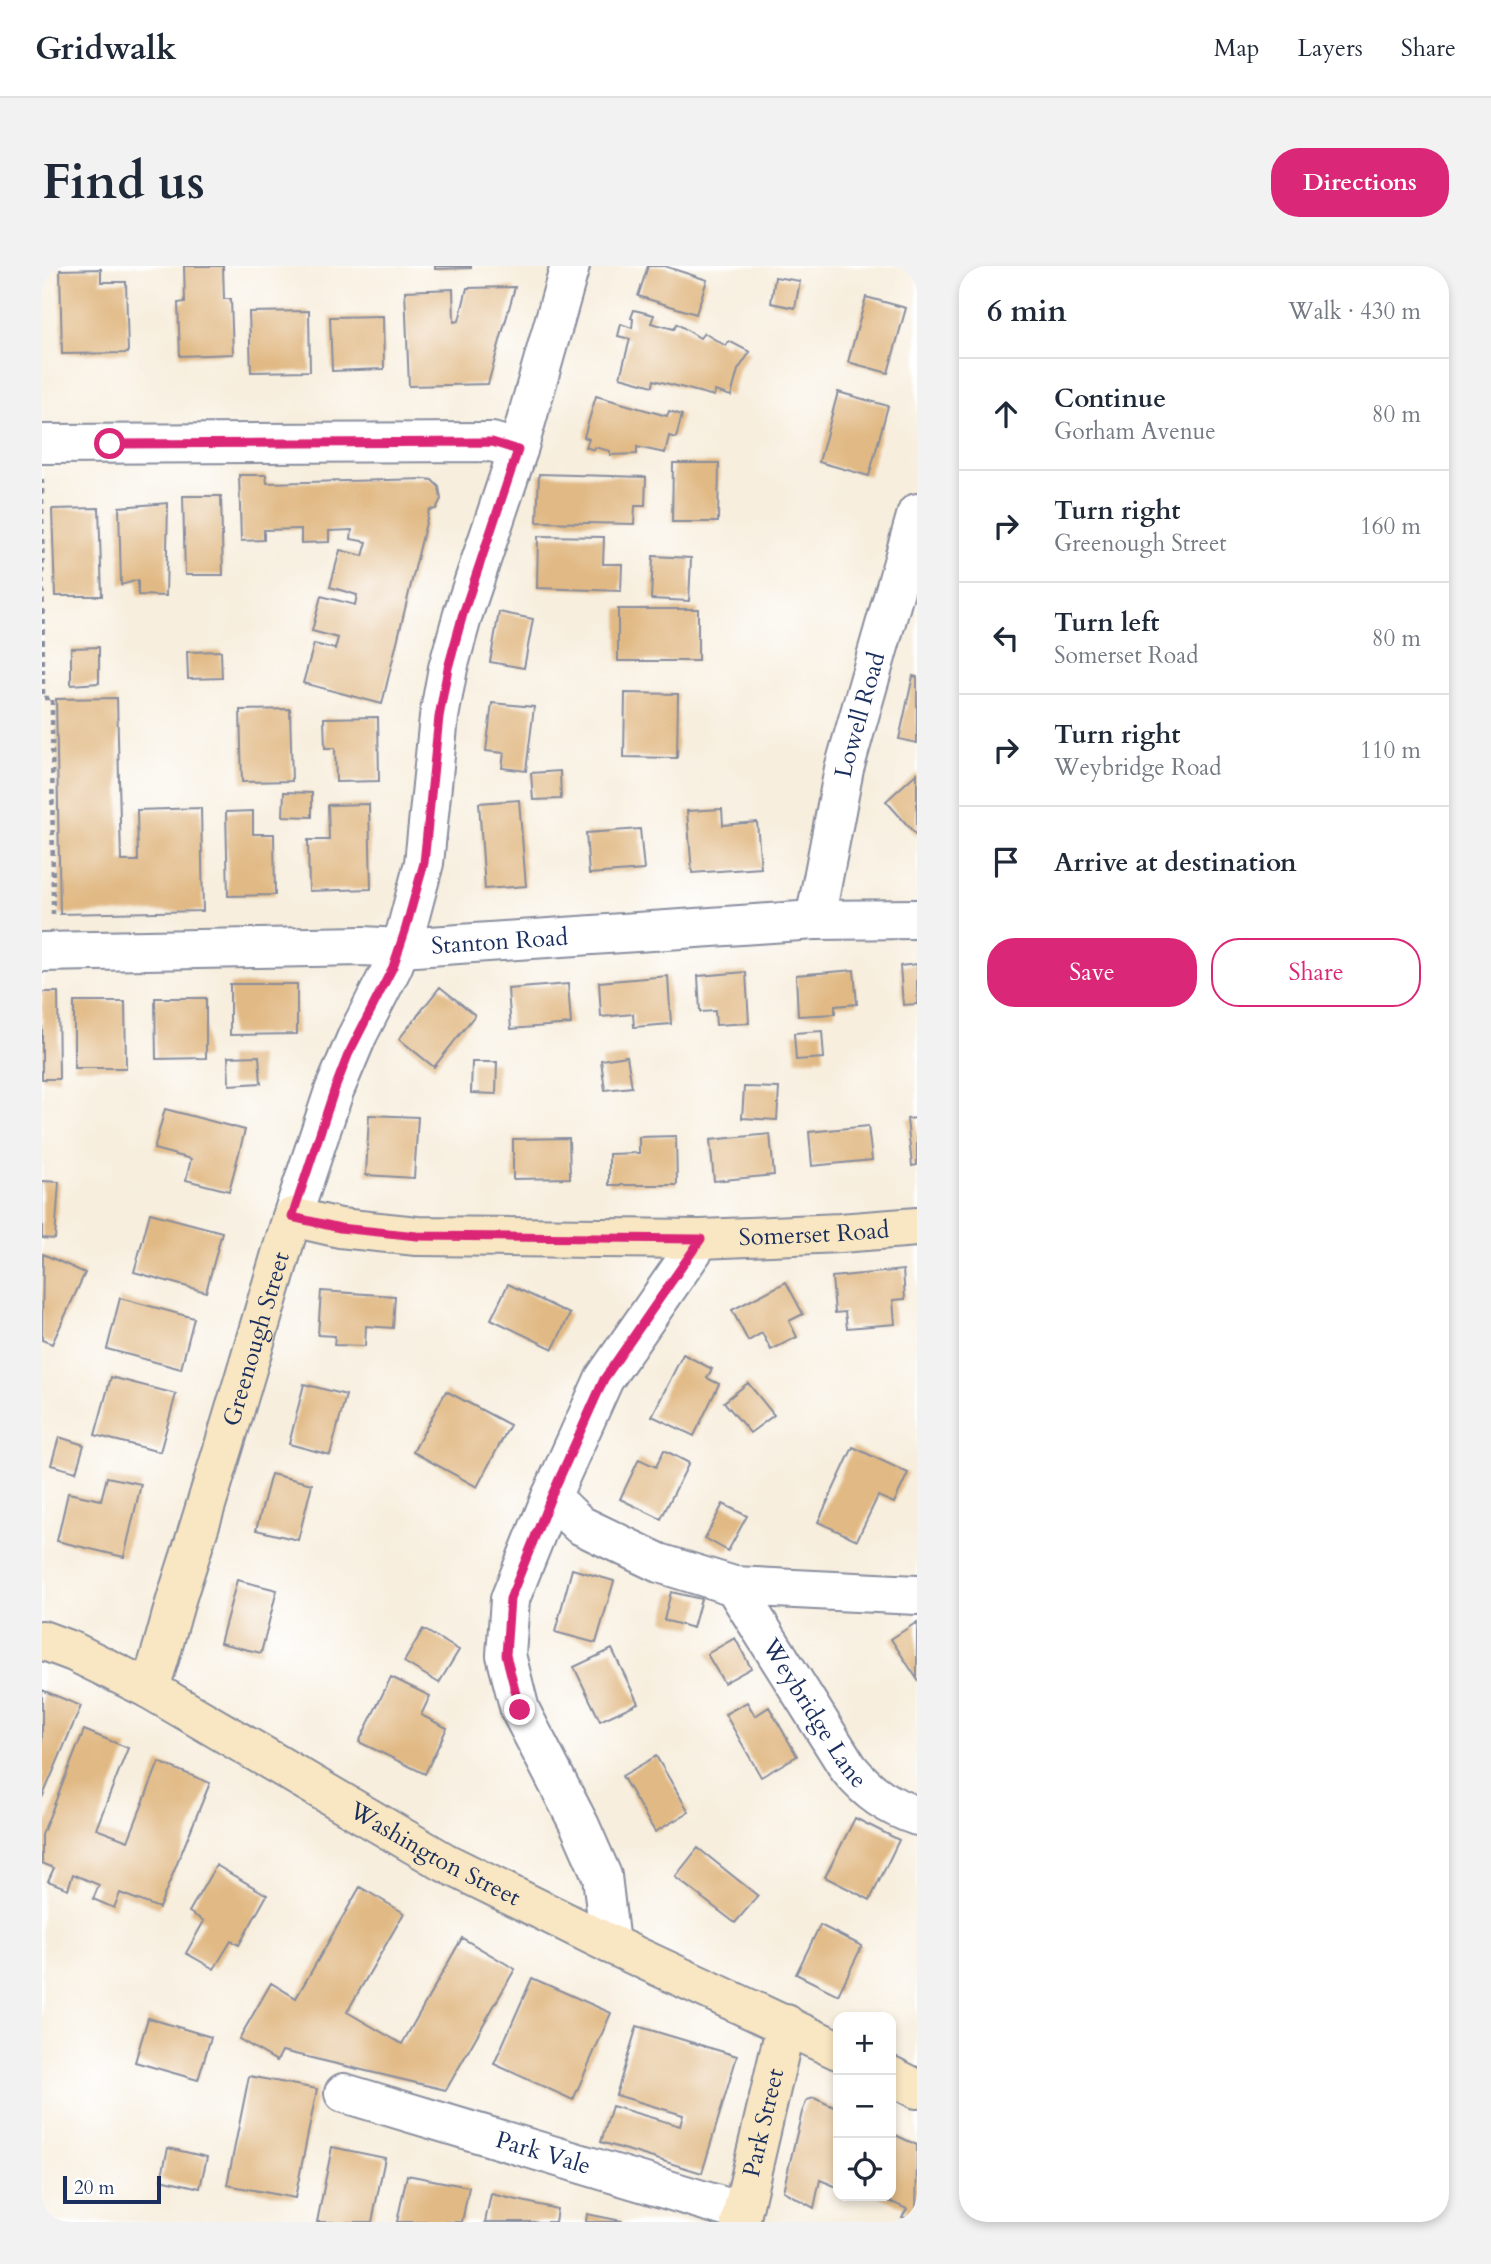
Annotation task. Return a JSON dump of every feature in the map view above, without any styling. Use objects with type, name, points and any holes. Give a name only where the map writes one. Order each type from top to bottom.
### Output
[{"type":"street","name":"Greenough Street","points":[[149,1689],[161,1658],[292,1217],[343,1067],[400,948],[424,863],[439,717],[448,668],[463,614],[518,450],[570,266]]},
{"type":"street","points":[[42,444],[492,442],[518,450]]},
{"type":"street","name":"Lowell Road","points":[[815,920],[844,769],[917,513]]},
{"type":"street","name":"Stanton Road","points":[[47,935],[400,948],[815,920],[917,919]]},
{"type":"street","name":"Somerset Road","points":[[292,1217],[340,1228],[417,1236],[701,1239],[917,1227]]},
{"type":"street","points":[[610,1944],[602,1876],[580,1826],[520,1710],[506,1655],[510,1599],[551,1497],[604,1379],[701,1239]]},
{"type":"street","points":[[551,1497],[580,1525],[659,1563],[734,1586],[917,1595]]},
{"type":"street","name":"Weybridge Lane","points":[[734,1586],[849,1769],[878,1799],[893,1808],[917,1816]]},
{"type":"street","name":"Washington Street","points":[[42,1640],[74,1651],[149,1689],[444,1862],[610,1944],[833,2048]]},
{"type":"street","name":"Park Street","points":[[741,2217],[786,2025]]},
{"type":"street","points":[[896,2078],[917,2089]]},
{"type":"street","name":"Park Vale","points":[[344,2094],[741,2217]]},
{"type":"path","points":[[42,468],[42,698],[52,698],[47,935]]},
{"type":"building","points":[[184,266],[223,266],[224,299],[231,299],[233,354],[180,356],[178,303],[185,302]]},
{"type":"building","points":[[435,266],[471,266],[471,268],[435,269]]},
{"type":"building","points":[[648,266],[664,266],[707,280],[696,314],[638,296]]},
{"type":"building","points":[[101,269],[101,282],[126,282],[128,353],[62,354],[60,270]]},
{"type":"building","points":[[775,277],[800,281],[795,308],[771,303]]},
{"type":"building","points":[[515,287],[488,384],[409,386],[405,291],[453,289],[454,322],[459,321],[467,288]]},
{"type":"building","points":[[866,297],[906,308],[888,373],[848,362]]},
{"type":"building","points":[[634,310],[654,315],[651,323],[674,329],[677,324],[700,338],[704,333],[726,346],[729,341],[750,352],[738,370],[731,396],[715,391],[714,396],[654,380],[653,386],[620,377],[630,339],[618,336],[621,324],[632,328]]},
{"type":"building","points":[[309,311],[310,371],[251,372],[249,312]]},
{"type":"building","points":[[383,316],[384,369],[332,371],[330,317]]},
{"type":"building","points":[[838,392],[888,406],[869,476],[819,462]]},
{"type":"building","points":[[596,396],[667,416],[669,411],[682,415],[676,438],[669,436],[665,453],[637,447],[637,454],[610,455],[610,451],[586,447],[589,439],[584,437]]},
{"type":"building","points":[[673,463],[719,463],[718,522],[672,522]]},
{"type":"building","points":[[539,474],[646,477],[645,506],[635,506],[634,524],[537,522]]},
{"type":"building","points":[[239,475],[266,475],[267,483],[426,479],[432,480],[439,487],[441,499],[436,509],[429,510],[382,704],[303,683],[314,644],[335,649],[338,638],[312,631],[321,596],[355,605],[357,595],[330,587],[340,550],[363,556],[367,542],[351,539],[352,530],[329,531],[329,542],[301,543],[301,529],[264,530],[264,540],[241,541]]},
{"type":"building","points":[[183,496],[221,496],[223,575],[185,575]]},
{"type":"building","points":[[168,503],[166,596],[138,595],[138,580],[121,585],[119,507]]},
{"type":"building","points":[[99,508],[102,596],[55,596],[52,509]]},
{"type":"building","points":[[538,536],[604,537],[603,564],[622,564],[621,591],[537,588]]},
{"type":"building","points":[[653,556],[691,558],[689,601],[651,599]]},
{"type":"building","points":[[618,609],[698,609],[698,661],[618,661]]},
{"type":"building","points":[[499,612],[533,619],[524,668],[490,662]]},
{"type":"building","points":[[99,647],[99,683],[71,685],[71,648]]},
{"type":"building","points":[[221,651],[222,678],[188,679],[187,652]]},
{"type":"building","points":[[913,676],[917,677],[917,743],[899,739]]},
{"type":"building","points":[[625,693],[678,694],[677,758],[624,757]]},
{"type":"building","points":[[117,698],[121,861],[138,861],[137,810],[201,808],[203,911],[60,914],[56,699]]},
{"type":"building","points":[[492,703],[534,707],[526,771],[502,768],[504,753],[486,751]]},
{"type":"building","points":[[290,709],[292,781],[242,782],[240,710]]},
{"type":"building","points":[[378,717],[379,781],[336,782],[335,748],[325,748],[324,718]]},
{"type":"building","points":[[560,771],[561,799],[533,800],[531,773]]},
{"type":"building","points":[[917,773],[917,836],[886,801]]},
{"type":"building","points":[[284,792],[312,793],[312,817],[283,816]]},
{"type":"building","points":[[519,800],[526,886],[485,889],[479,803]]},
{"type":"building","points":[[369,804],[371,889],[309,891],[308,840],[329,840],[328,805]]},
{"type":"building","points":[[722,809],[723,825],[757,822],[761,868],[692,873],[687,811]]},
{"type":"building","points":[[253,811],[253,834],[274,834],[275,895],[228,896],[226,812]]},
{"type":"building","points":[[640,829],[644,870],[589,874],[586,833]]},
{"type":"building","points":[[917,964],[917,1004],[903,1005],[900,966]]},
{"type":"building","points":[[854,970],[857,1004],[835,1006],[835,1014],[798,1016],[796,975]]},
{"type":"building","points":[[746,972],[749,1023],[716,1025],[715,1011],[700,1012],[698,976]]},
{"type":"building","points":[[668,976],[671,1024],[634,1027],[633,1014],[601,1017],[599,982]]},
{"type":"building","points":[[230,984],[297,984],[297,1034],[230,1035]]},
{"type":"building","points":[[568,984],[571,1024],[511,1029],[508,989]]},
{"type":"building","points":[[440,987],[475,1015],[434,1067],[399,1039]]},
{"type":"building","points":[[42,992],[58,992],[59,1079],[42,1079]]},
{"type":"building","points":[[155,998],[206,998],[206,1058],[156,1059]]},
{"type":"building","points":[[74,1002],[125,1002],[126,1068],[74,1068]]},
{"type":"building","points":[[822,1031],[824,1058],[796,1060],[794,1033]]},
{"type":"building","points":[[259,1056],[261,1083],[229,1085],[228,1057]]},
{"type":"building","points":[[627,1056],[632,1087],[605,1090],[601,1060]]},
{"type":"building","points":[[472,1062],[497,1062],[496,1094],[471,1093]]},
{"type":"building","points":[[744,1087],[779,1088],[777,1120],[742,1118]]},
{"type":"building","points":[[165,1109],[245,1130],[229,1191],[186,1180],[191,1159],[154,1149]]},
{"type":"building","points":[[369,1115],[418,1117],[414,1178],[366,1175]]},
{"type":"building","points":[[917,1118],[917,1165],[912,1166],[907,1119]]},
{"type":"building","points":[[868,1126],[872,1160],[812,1166],[809,1132]]},
{"type":"building","points":[[770,1134],[774,1175],[714,1181],[710,1140]]},
{"type":"building","points":[[676,1136],[677,1185],[609,1185],[609,1154],[639,1153],[639,1137]]},
{"type":"building","points":[[569,1138],[570,1178],[513,1179],[513,1139]]},
{"type":"building","points":[[42,1181],[59,1182],[55,1239],[42,1238]]},
{"type":"building","points":[[150,1213],[222,1232],[206,1292],[134,1272]]},
{"type":"building","points":[[43,1254],[85,1273],[52,1344],[42,1340]]},
{"type":"building","points":[[903,1270],[905,1299],[893,1300],[895,1324],[847,1328],[845,1312],[835,1313],[832,1277]]},
{"type":"building","points":[[786,1282],[803,1314],[789,1321],[797,1337],[771,1350],[762,1333],[748,1341],[732,1310]]},
{"type":"building","points":[[508,1284],[570,1314],[553,1349],[491,1319]]},
{"type":"building","points":[[321,1291],[395,1296],[393,1328],[366,1326],[365,1346],[334,1345],[335,1336],[318,1335]]},
{"type":"building","points":[[120,1298],[194,1318],[181,1369],[107,1349]]},
{"type":"building","points":[[683,1354],[712,1369],[707,1378],[719,1384],[694,1436],[652,1416]]},
{"type":"building","points":[[111,1377],[176,1394],[160,1452],[95,1435]]},
{"type":"building","points":[[748,1383],[774,1415],[750,1433],[724,1402]]},
{"type":"building","points":[[304,1384],[346,1395],[330,1455],[289,1444]]},
{"type":"building","points":[[446,1391],[510,1425],[477,1487],[413,1452]]},
{"type":"building","points":[[59,1437],[84,1445],[76,1472],[51,1465]]},
{"type":"building","points":[[853,1447],[908,1473],[894,1503],[878,1496],[857,1540],[818,1522]]},
{"type":"building","points":[[664,1450],[689,1463],[661,1519],[620,1499],[639,1459],[656,1467]]},
{"type":"building","points":[[271,1474],[312,1484],[298,1540],[256,1530]]},
{"type":"building","points":[[107,1477],[141,1484],[124,1557],[57,1541],[68,1493],[101,1500]]},
{"type":"building","points":[[723,1504],[747,1516],[728,1551],[705,1538]]},
{"type":"building","points":[[572,1569],[614,1581],[596,1643],[555,1632]]},
{"type":"building","points":[[237,1580],[277,1590],[261,1653],[220,1643]]},
{"type":"building","points":[[671,1592],[701,1599],[693,1628],[664,1620]]},
{"type":"building","points":[[917,1622],[917,1679],[891,1639]]},
{"type":"building","points":[[423,1629],[459,1650],[439,1683],[404,1662]]},
{"type":"building","points":[[735,1638],[751,1668],[724,1683],[707,1654]]},
{"type":"building","points":[[612,1649],[638,1703],[600,1721],[574,1667]]},
{"type":"building","points":[[391,1677],[430,1696],[421,1715],[447,1728],[425,1774],[359,1742]]},
{"type":"building","points":[[42,1690],[81,1706],[42,1798]]},
{"type":"building","points":[[747,1702],[755,1716],[769,1707],[797,1756],[761,1777],[725,1714]]},
{"type":"building","points":[[84,1730],[128,1748],[96,1829],[128,1841],[159,1762],[210,1783],[159,1908],[120,1893],[114,1908],[93,1899],[99,1885],[73,1874],[68,1889],[48,1881],[54,1868],[42,1863],[42,1835]]},
{"type":"building","points":[[656,1756],[689,1812],[655,1832],[622,1776]]},
{"type":"building","points":[[855,1818],[899,1840],[870,1900],[825,1877]]},
{"type":"building","points":[[698,1848],[758,1896],[735,1923],[675,1877]]},
{"type":"building","points":[[216,1865],[267,1895],[239,1945],[231,1941],[214,1969],[186,1953],[204,1921],[189,1912]]},
{"type":"building","points":[[360,1887],[404,1913],[347,2012],[402,2044],[462,1938],[515,1969],[446,2090],[282,2051],[277,2061],[239,2039],[271,1983],[296,1998]]},
{"type":"building","points":[[820,1925],[862,1946],[838,1995],[796,1974]]},
{"type":"building","points":[[532,1978],[611,2013],[573,2100],[494,2064]]},
{"type":"building","points":[[148,2018],[211,2037],[198,2080],[135,2062]]},
{"type":"building","points":[[637,2026],[737,2056],[702,2173],[601,2142],[612,2106],[680,2126],[683,2115],[616,2095]]},
{"type":"building","points":[[249,2076],[317,2089],[295,2198],[227,2185]]},
{"type":"building","points":[[814,2098],[833,2107],[833,2185],[820,2180],[814,2208],[783,2191],[807,2100]]},
{"type":"building","points":[[896,2135],[917,2145],[916,2222],[902,2217],[907,2209],[889,2201],[896,2201]]},
{"type":"building","points":[[332,2147],[385,2158],[372,2222],[317,2222]]},
{"type":"building","points":[[168,2148],[207,2157],[200,2188],[161,2179]]},
{"type":"building","points":[[407,2175],[469,2187],[462,2222],[397,2222]]},
{"type":"building","points":[[491,2194],[557,2209],[555,2222],[485,2222]]},
{"type":"building","points":[[587,2214],[622,2221],[622,2222],[586,2222]]},
{"type":"route","points":[[110,444],[492,442],[518,450],[463,614],[448,668],[439,717],[421,877],[393,967],[348,1055],[292,1217],[340,1228],[417,1236],[701,1239],[604,1379],[551,1497],[510,1599],[506,1655],[520,1710]]}]
